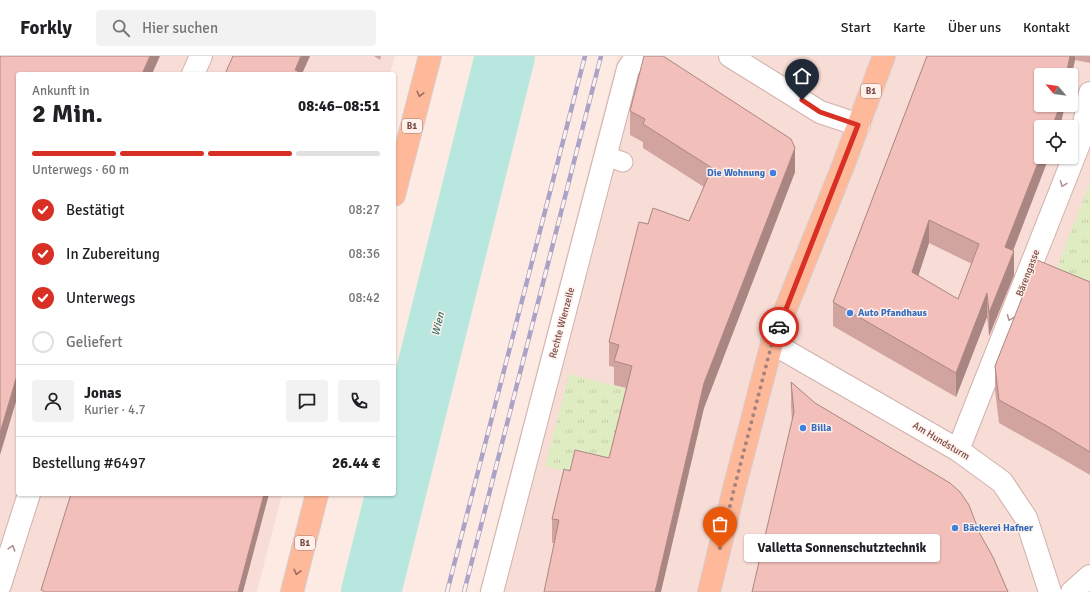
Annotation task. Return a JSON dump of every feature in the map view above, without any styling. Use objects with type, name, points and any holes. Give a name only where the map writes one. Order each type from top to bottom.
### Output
[{"type":"main road","name":"B1","points":[[396,187],[430,56]]},
{"type":"main road","name":"B1","points":[[709,592],[772,343],[884,56]]},
{"type":"main road","name":"B1","points":[[292,592],[317,496]]},
{"type":"street","points":[[194,72],[201,56]]},
{"type":"street","name":"Rechte Wienzeile","points":[[492,592],[614,159],[628,69],[637,56]]},
{"type":"street","points":[[730,56],[820,112],[858,125]]},
{"type":"street","name":"Bärengasse","points":[[958,450],[1081,139],[1090,93]]},
{"type":"street","name":"Am Hundsturm","points":[[772,343],[958,450],[1002,482],[1026,518],[1050,592]]},
{"type":"street","points":[[0,585],[28,496]]},
{"type":"street","points":[[1072,592],[1090,576]]},
{"type":"shaded area","points":[[0,56],[395,56],[391,72],[16,72],[16,496],[281,496],[257,592],[0,592]]},
{"type":"shaded area","points":[[618,56],[1090,56],[1090,592],[479,592]]},
{"type":"green space","points":[[1090,182],[1090,306],[1049,289]]},
{"type":"green space","points":[[569,374],[632,390],[609,482],[545,466]]},
{"type":"building","points":[[0,56],[150,56],[143,72],[16,72],[16,379],[0,433]]},
{"type":"building","points":[[233,56],[301,56],[295,70],[298,72],[226,72]]},
{"type":"building","points":[[644,56],[663,56],[791,139],[795,148],[704,383],[655,592],[544,592],[559,520],[552,519],[564,469],[570,471],[575,450],[609,458],[632,366],[614,361],[619,345],[609,342],[639,222],[648,224],[653,208],[689,221],[712,168],[643,124],[645,119],[630,111]]},
{"type":"building","points":[[927,56],[1070,56],[1067,68],[1034,68],[1034,112],[1058,112],[1055,120],[1034,120],[1034,164],[1037,164],[1005,247],[1014,251],[989,313],[987,293],[956,373],[833,302]],"holes":[[[929,220],[979,244],[958,299],[912,272]]]},
{"type":"building","points":[[1037,260],[1090,282],[1090,452],[1047,426],[999,400],[995,366]]},
{"type":"building","points":[[791,382],[815,403],[950,483],[960,492],[969,505],[980,534],[993,557],[1008,592],[752,592],[794,412]]},
{"type":"building","points":[[70,496],[263,496],[238,592],[45,592],[41,590]]},
{"type":"waterway","name":"Wien","points":[[396,492],[505,56]]},
{"type":"waterway","name":"Wien","points":[[371,592],[395,496]]},
{"type":"railway","points":[[447,592],[585,56]]},
{"type":"railway","points":[[464,592],[601,56]]},
{"type":"way so far","points":[[720,548],[772,343],[779,327]]},
{"type":"place","name":"Die Wohnung","points":[[773,173]]},
{"type":"place","name":"Auto Pfandhaus","points":[[850,313]]},
{"type":"place","name":"Billa","points":[[803,428]]},
{"type":"place","name":"Bäckerei Hafner","points":[[955,528]]},
{"type":"place","name":"Valletta Sonnenschutztechnik","points":[[720,548]]},
{"type":"route","points":[[779,327],[858,125],[820,112],[802,100]]}]
